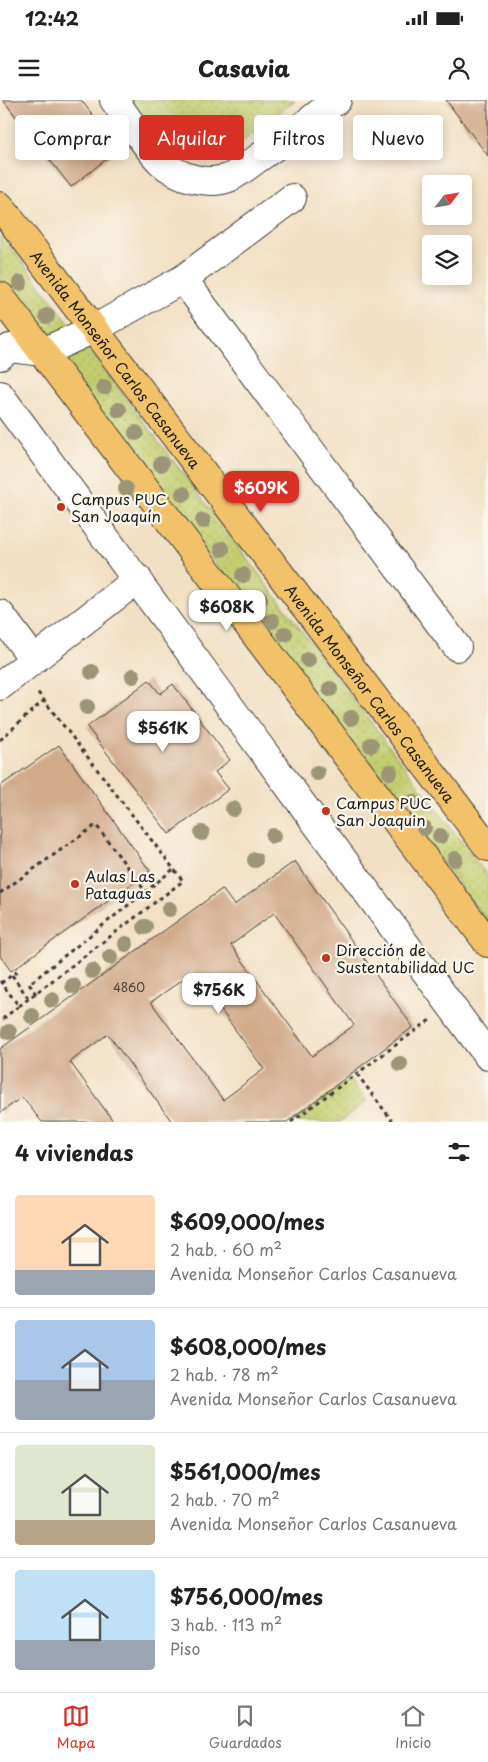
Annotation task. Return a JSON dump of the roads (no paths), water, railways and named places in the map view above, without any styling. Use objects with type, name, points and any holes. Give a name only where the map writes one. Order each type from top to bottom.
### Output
[{"type":"main road","name":"Avenida Monseñor Carlos Casanueva","points":[[0,206],[488,847]]},
{"type":"main road","points":[[0,296],[488,943]]},
{"type":"lane","points":[[114,100],[161,161],[172,170],[184,176],[207,180],[231,177],[337,100]]},
{"type":"lane","points":[[0,356],[10,348],[43,352],[94,329],[183,279],[292,198]]},
{"type":"lane","points":[[183,279],[457,647]]},
{"type":"lane","points":[[0,395],[138,579],[488,1056]]},
{"type":"lane","points":[[0,614],[18,672],[138,579]]},
{"type":"place","name":"Campus PUC San Joaquín","points":[[61,507]]},
{"type":"place","name":"Campus PUC San Joaquin","points":[[326,811]]},
{"type":"place","name":"Aulas Las Pataguas","points":[[75,884]]},
{"type":"place","name":"Dirección de Sustentabilidad UC","points":[[326,958]]}]
